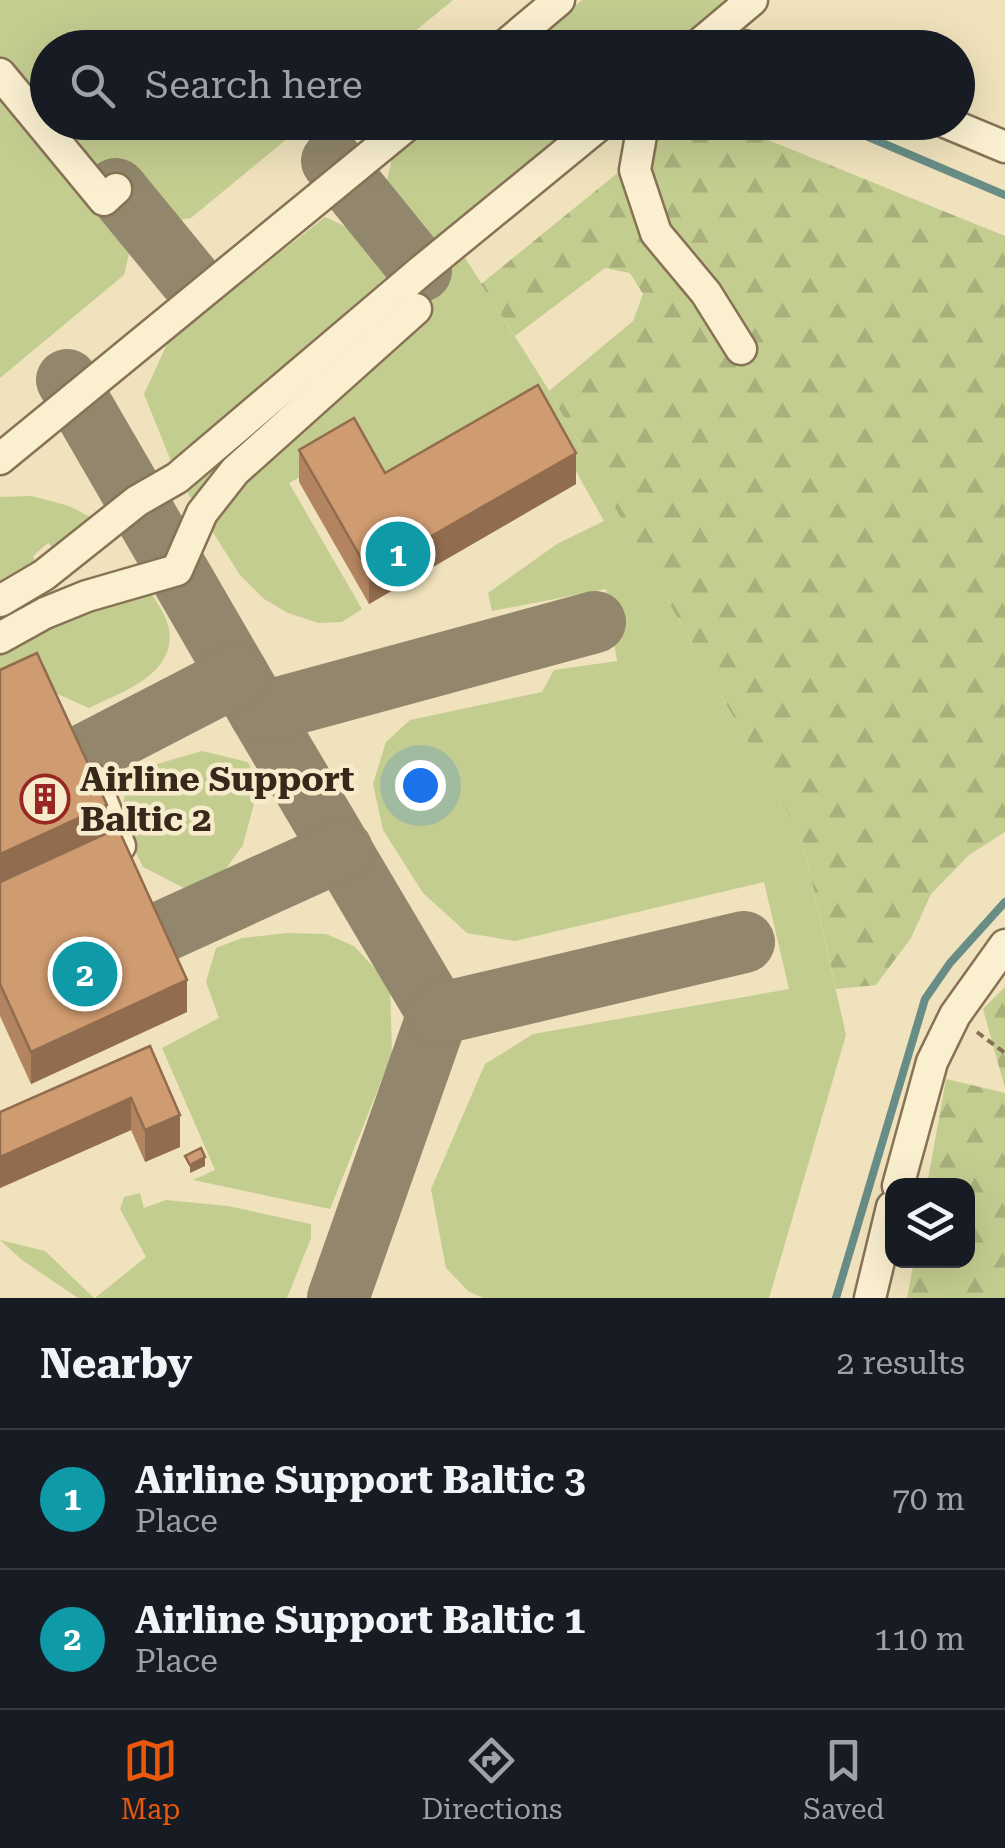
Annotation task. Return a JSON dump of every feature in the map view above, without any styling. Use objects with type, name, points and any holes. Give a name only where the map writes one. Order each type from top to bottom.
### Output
[{"type":"lane","points":[[523,30],[559,0]]},
{"type":"lane","points":[[716,30],[752,0]]},
{"type":"lane","points":[[0,74],[30,110]]},
{"type":"lane","points":[[975,135],[1005,147]]},
{"type":"lane","points":[[54,140],[104,200],[116,189]]},
{"type":"lane","points":[[0,458],[389,140]]},
{"type":"lane","points":[[0,601],[44,575],[137,501],[176,478],[581,140]]},
{"type":"lane","points":[[640,140],[635,170],[656,234],[706,293],[741,349]]},
{"type":"lane","points":[[0,638],[87,596],[177,570],[202,513],[235,471],[416,309]]},
{"type":"lane","points":[[83,755],[124,854],[86,861]]},
{"type":"lane","points":[[900,1178],[932,1062],[954,1015],[1005,945]]},
{"type":"lane","points":[[870,1298],[885,1236]]},
{"type":"path","points":[[954,1015],[1005,1053]]},
{"type":"green space","points":[[0,0],[453,0],[417,30],[30,30],[30,140],[285,140],[191,218],[171,221],[128,168],[90,198],[130,250],[124,275],[0,378]]},
{"type":"green space","points":[[582,0],[735,0],[697,30],[546,30]]},
{"type":"green space","points":[[414,140],[560,140],[427,245],[385,190],[392,158]]},
{"type":"green space","points":[[658,140],[768,140],[1005,236],[1005,832],[969,855],[931,894],[911,938],[876,985],[836,989],[802,838],[549,391],[633,321],[643,294],[630,273],[605,268],[515,336],[481,284]]},
{"type":"green space","points":[[325,217],[351,229],[394,285],[173,466],[144,394],[169,340]]},
{"type":"green space","points":[[462,253],[545,384],[802,838],[846,1035],[769,1298],[484,1298],[469,1292],[446,1268],[431,1189],[485,1064],[533,1034],[789,989],[764,882],[515,941],[467,933],[423,893],[383,830],[373,784],[386,742],[410,720],[542,692],[554,670],[617,661],[606,589],[492,611],[488,593],[557,544],[604,521],[542,411],[387,498],[355,446],[289,483],[362,609],[342,622],[318,623],[288,613],[264,599],[240,575],[184,487]]},
{"type":"green space","points":[[32,496],[69,506],[96,520],[58,553],[48,543],[33,556],[38,568],[0,592],[0,497]]},
{"type":"green space","points":[[147,586],[168,624],[169,645],[156,670],[144,679],[89,708],[53,692],[0,689],[0,645]]},
{"type":"green space","points":[[202,751],[248,762],[259,785],[243,845],[225,870],[188,890],[143,867],[121,822],[126,785],[154,765]]},
{"type":"green space","points":[[326,934],[354,946],[390,985],[392,1054],[330,1209],[193,1180],[215,1170],[162,1048],[219,1018],[206,982],[216,948],[242,938]]},
{"type":"green space","points":[[1005,987],[1005,1088],[983,1009]]},
{"type":"green space","points":[[946,1079],[1005,1093],[1005,1298],[907,1298],[913,1268],[975,1268],[975,1178],[928,1178]]},
{"type":"green space","points":[[140,1193],[144,1208],[166,1200],[228,1206],[311,1224],[311,1238],[287,1298],[95,1298],[146,1257],[120,1209],[124,1197]]},
{"type":"green space","points":[[0,1240],[45,1251],[94,1298],[78,1298]]},
{"type":"building","points":[[538,385],[576,453],[369,572],[299,450],[354,418],[385,473]]},
{"type":"building","name":"Airline Support Baltic 2","points":[[37,653],[107,805],[0,854],[0,670]]},
{"type":"building","points":[[118,828],[187,980],[31,1052],[0,984],[0,882]]},
{"type":"building","points":[[150,1046],[180,1115],[145,1130],[131,1098],[0,1157],[0,1112]]},
{"type":"building","points":[[201,1148],[205,1157],[190,1165],[185,1156]]},
{"type":"waterway","points":[[875,140],[1005,195]]},
{"type":"waterway","points":[[836,1298],[925,999],[950,963],[1005,902]]},
{"type":"taxiway","points":[[332,161],[421,271]]},
{"type":"taxiway","points":[[116,189],[189,278]]},
{"type":"taxiway","points":[[67,380],[438,1014],[338,1298]]},
{"type":"taxiway","points":[[260,713],[595,622]]},
{"type":"taxiway","points":[[72,761],[238,675]]},
{"type":"taxiway","points":[[153,936],[342,850]]},
{"type":"taxiway","points":[[438,1014],[744,942]]},
{"type":"place","name":"Airline Support Baltic 3","points":[[398,554]]},
{"type":"place","name":"Airline Support Baltic 2","points":[[45,799]]},
{"type":"place","name":"Airline Support Baltic 1","points":[[85,974]]}]
